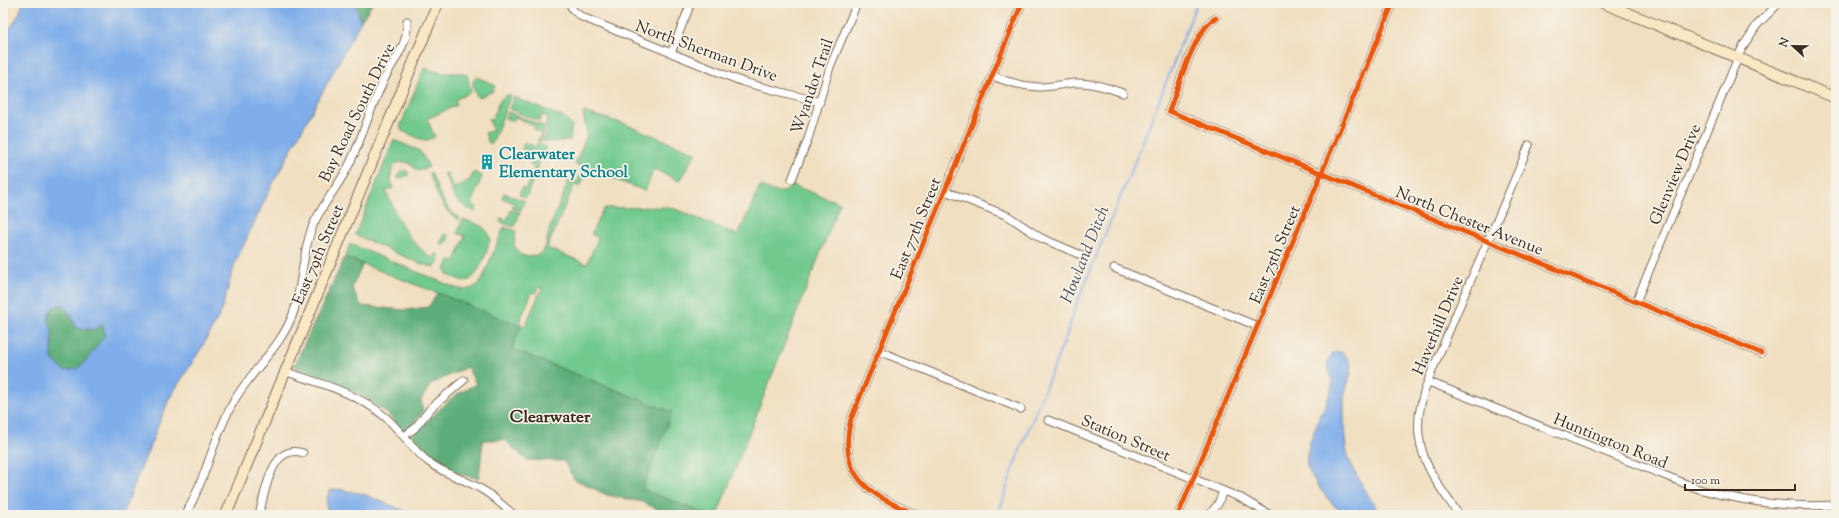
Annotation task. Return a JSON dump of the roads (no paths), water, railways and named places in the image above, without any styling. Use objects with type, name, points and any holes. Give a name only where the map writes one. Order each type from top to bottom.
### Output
[{"type":"street","name":"North Sherman Drive","points":[[568,3],[574,11],[582,17],[743,82],[820,102]]},
{"type":"street","points":[[671,52],[691,3]]},
{"type":"street","name":"Wyandot Trail","points":[[792,179],[808,139],[835,55],[857,3]]},
{"type":"street","name":"East 77th Street","points":[[918,515],[885,501],[862,483],[852,466],[847,446],[848,430],[851,419],[1022,3]]},
{"type":"street","name":"East 75th Street","points":[[1178,515],[1393,3]]},
{"type":"street","points":[[1603,3],[1836,98]]},
{"type":"street","name":"Glenview Drive","points":[[1636,302],[1738,58],[1757,25],[1779,3]]},
{"type":"street","name":"East 79th Street","points":[[226,515],[435,4]]},
{"type":"street","name":"North Chester Avenue","points":[[1216,18],[1206,24],[1199,36],[1169,111],[1761,353]]},
{"type":"street","name":"Bay Road South Drive","points":[[185,515],[193,501],[219,433],[234,401],[253,373],[272,352],[287,326],[296,304],[304,256],[311,231],[318,214],[351,162],[387,74],[401,52],[405,42],[408,32],[407,21]]},
{"type":"street","points":[[992,76],[1012,83],[1027,86],[1084,83],[1107,87],[1123,93]]},
{"type":"street","name":"Haverhill Drive","points":[[1459,515],[1431,473],[1420,445],[1419,414],[1422,398],[1529,145]]},
{"type":"street","points":[[945,191],[1008,216],[1041,238],[1081,255]]},
{"type":"street","points":[[1114,268],[1257,326]]},
{"type":"street","points":[[879,351],[1021,408]]},
{"type":"street","points":[[284,371],[357,398],[380,413],[431,464],[451,476],[482,489],[515,515]]},
{"type":"street","points":[[404,436],[414,429],[431,408],[464,380]]},
{"type":"street","name":"Huntington Road","points":[[1429,382],[1675,481],[1699,489],[1734,498],[1770,504],[1813,506],[1836,505]]},
{"type":"street","name":"Station Street","points":[[1048,420],[1223,491],[1253,504],[1270,515]]},
{"type":"street","points":[[259,515],[269,479],[277,462],[288,452],[297,450],[303,453]]},
{"type":"street","points":[[1209,515],[1218,504],[1223,491]]},
{"type":"water","points":[[23,3],[352,3],[355,5],[361,21],[272,185],[235,263],[221,312],[202,347],[169,399],[122,515],[3,515],[3,40],[19,14]],"holes":[[[62,304],[71,315],[76,328],[92,330],[103,325],[105,335],[86,361],[77,369],[64,371],[52,359],[52,329],[48,319],[52,308]]]},
{"type":"water","points":[[1342,352],[1348,359],[1351,370],[1344,400],[1344,430],[1347,452],[1359,480],[1381,515],[1350,516],[1341,512],[1323,493],[1309,471],[1307,465],[1307,455],[1310,442],[1331,390],[1332,379],[1328,368],[1329,359],[1333,353]]},
{"type":"water","points":[[338,489],[363,494],[415,515],[330,515],[326,506],[326,500],[330,491]]},
{"type":"waterway","name":"Howland Ditch","points":[[998,515],[1015,463],[1067,334],[1075,308],[1142,144],[1197,3]]},
{"type":"place","name":"Clearwater Elementary School","points":[[487,162]]},
{"type":"district","name":"Clearwater","points":[[550,416]]}]
